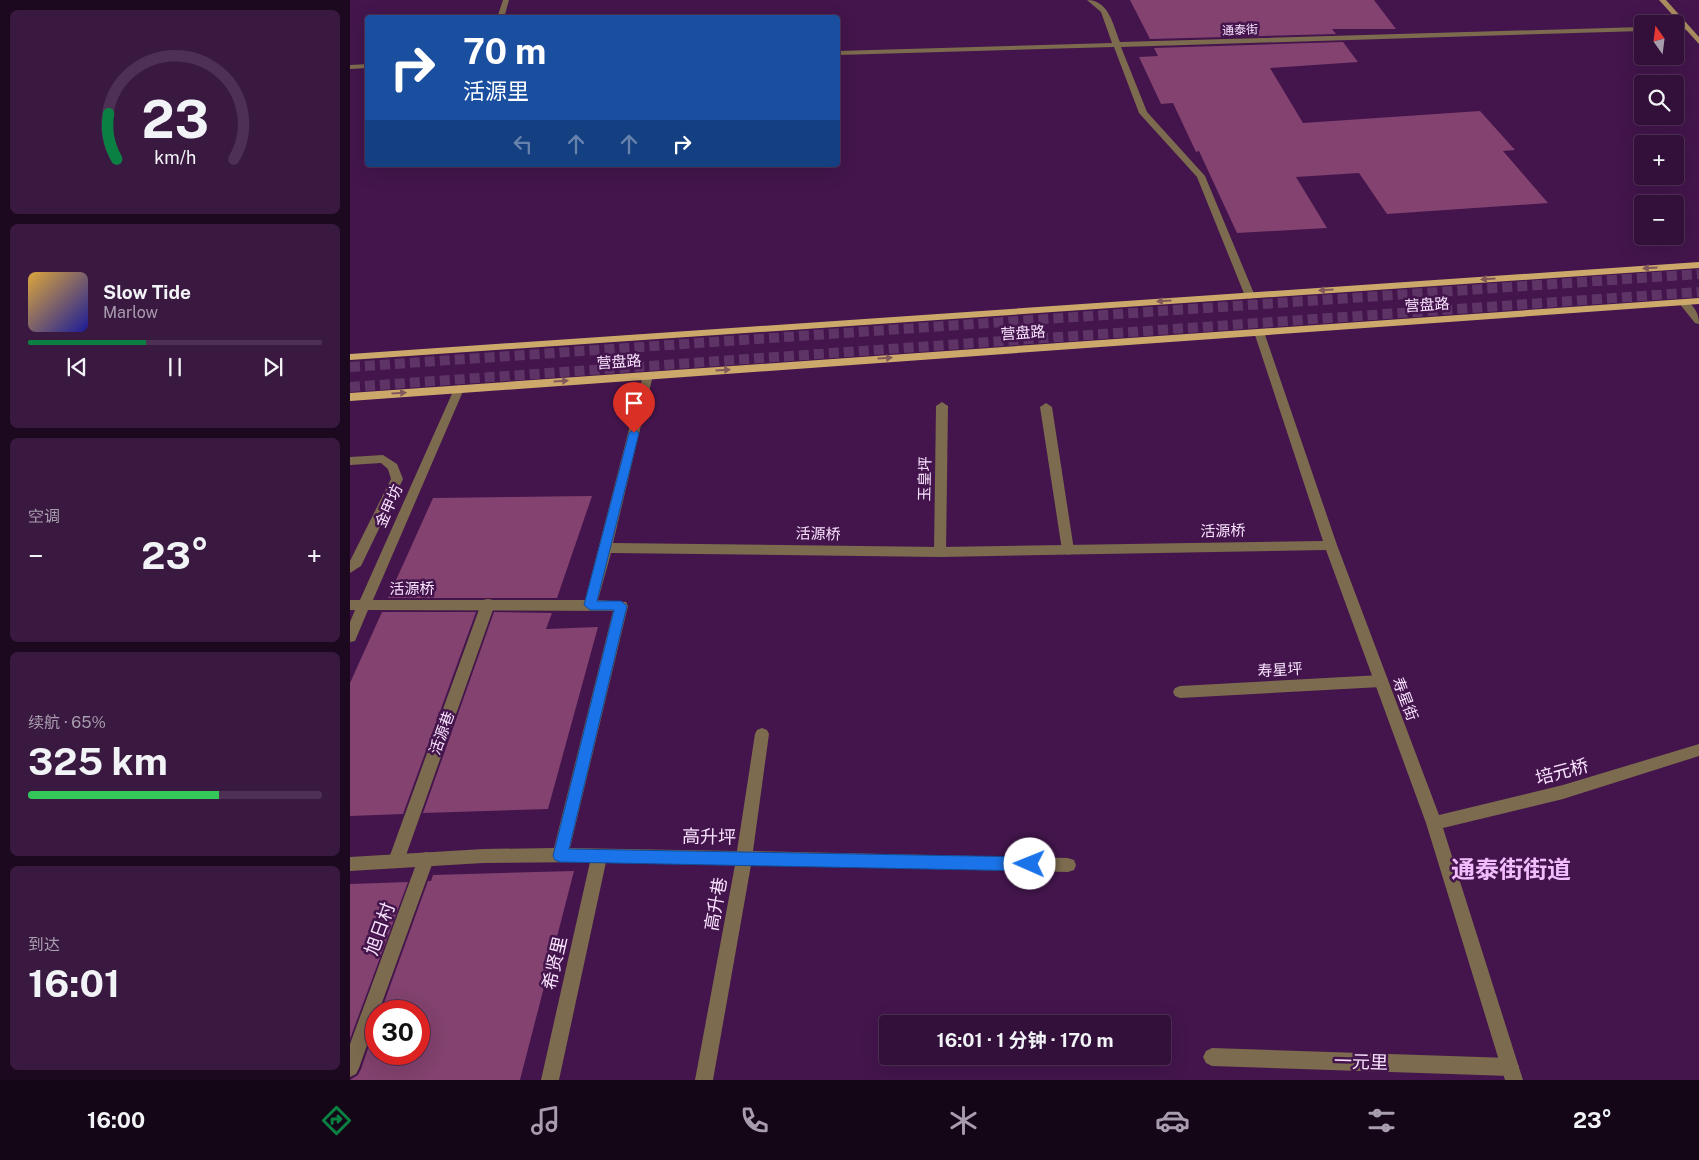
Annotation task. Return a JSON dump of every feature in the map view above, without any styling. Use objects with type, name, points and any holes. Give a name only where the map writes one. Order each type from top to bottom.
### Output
[{"type":"main road","points":[[1662,0],[1699,42]]},
{"type":"main road","name":"营盘路","points":[[350,357],[1699,265]]},
{"type":"main road","name":"营盘路","points":[[350,397],[1684,302],[1699,303]]},
{"type":"street","points":[[501,15],[506,0]]},
{"type":"street","points":[[1090,0],[1104,11],[1143,113],[1201,176],[1250,296]]},
{"type":"street","name":"通泰街","points":[[840,53],[1634,29]]},
{"type":"street","points":[[350,67],[365,66]]},
{"type":"street","points":[[1684,302],[1699,321]]},
{"type":"street","name":"寿星街","points":[[1259,332],[1330,545],[1434,823],[1512,1074]]},
{"type":"street","points":[[590,605],[606,548],[648,375]]},
{"type":"street","name":"金甲坊","points":[[350,637],[356,605],[459,389]]},
{"type":"street","name":"玉皇坪","points":[[940,552],[942,406]]},
{"type":"street","points":[[1046,406],[1068,550]]},
{"type":"street","points":[[350,461],[383,459],[392,467],[397,479],[356,563],[350,568]]},
{"type":"street","name":"活源桥","points":[[606,548],[940,552],[1330,545]]},
{"type":"street","name":"活源巷","points":[[396,861],[488,604]]},
{"type":"street","name":"活源桥","points":[[356,605],[621,606],[560,856]]},
{"type":"street","name":"寿星坪","points":[[1180,692],[1381,681]]},
{"type":"street","name":"高升巷","points":[[704,1080],[744,858],[762,734]]},
{"type":"street","name":"培元桥","points":[[1434,823],[1564,792],[1699,750]]},
{"type":"street","name":"高升坪","points":[[350,864],[483,856],[600,855],[1068,865]]},
{"type":"street","name":"希贤里","points":[[550,1080],[600,855]]},
{"type":"street","name":"旭日村","points":[[350,1068],[426,859]]},
{"type":"street","name":"一元里","points":[[1212,1057],[1512,1074]]},
{"type":"building","points":[[1130,0],[1374,0],[1396,29],[1332,29],[1336,34],[1150,39]]},
{"type":"building","points":[[1343,42],[1358,62],[1270,68],[1303,123],[1480,111],[1515,150],[1503,151],[1548,203],[1387,214],[1359,173],[1296,177],[1327,228],[1237,233],[1199,151],[1196,152],[1173,103],[1161,104],[1139,57],[1158,56],[1154,48]]},
{"type":"building","points":[[592,496],[557,598],[388,598],[433,498]]},
{"type":"building","points":[[382,612],[476,612],[403,814],[350,816],[350,683]]},
{"type":"building","points":[[494,612],[552,613],[546,629],[598,627],[548,809],[423,813]]},
{"type":"building","points":[[574,871],[520,1080],[350,1080],[358,1075],[365,1057],[365,1065],[430,1065],[430,1000],[385,1000],[428,881],[431,881],[433,875]]},
{"type":"building","points":[[408,882],[350,1039],[350,884]]},
{"type":"tunnel","points":[[350,367],[1699,274]]},
{"type":"tunnel","points":[[350,387],[1699,292]]},
{"type":"district","name":"通泰街街道","points":[[1511,870]]},
{"type":"route","points":[[634,433],[590,605],[621,606],[560,856],[600,855],[1030,864]]}]
